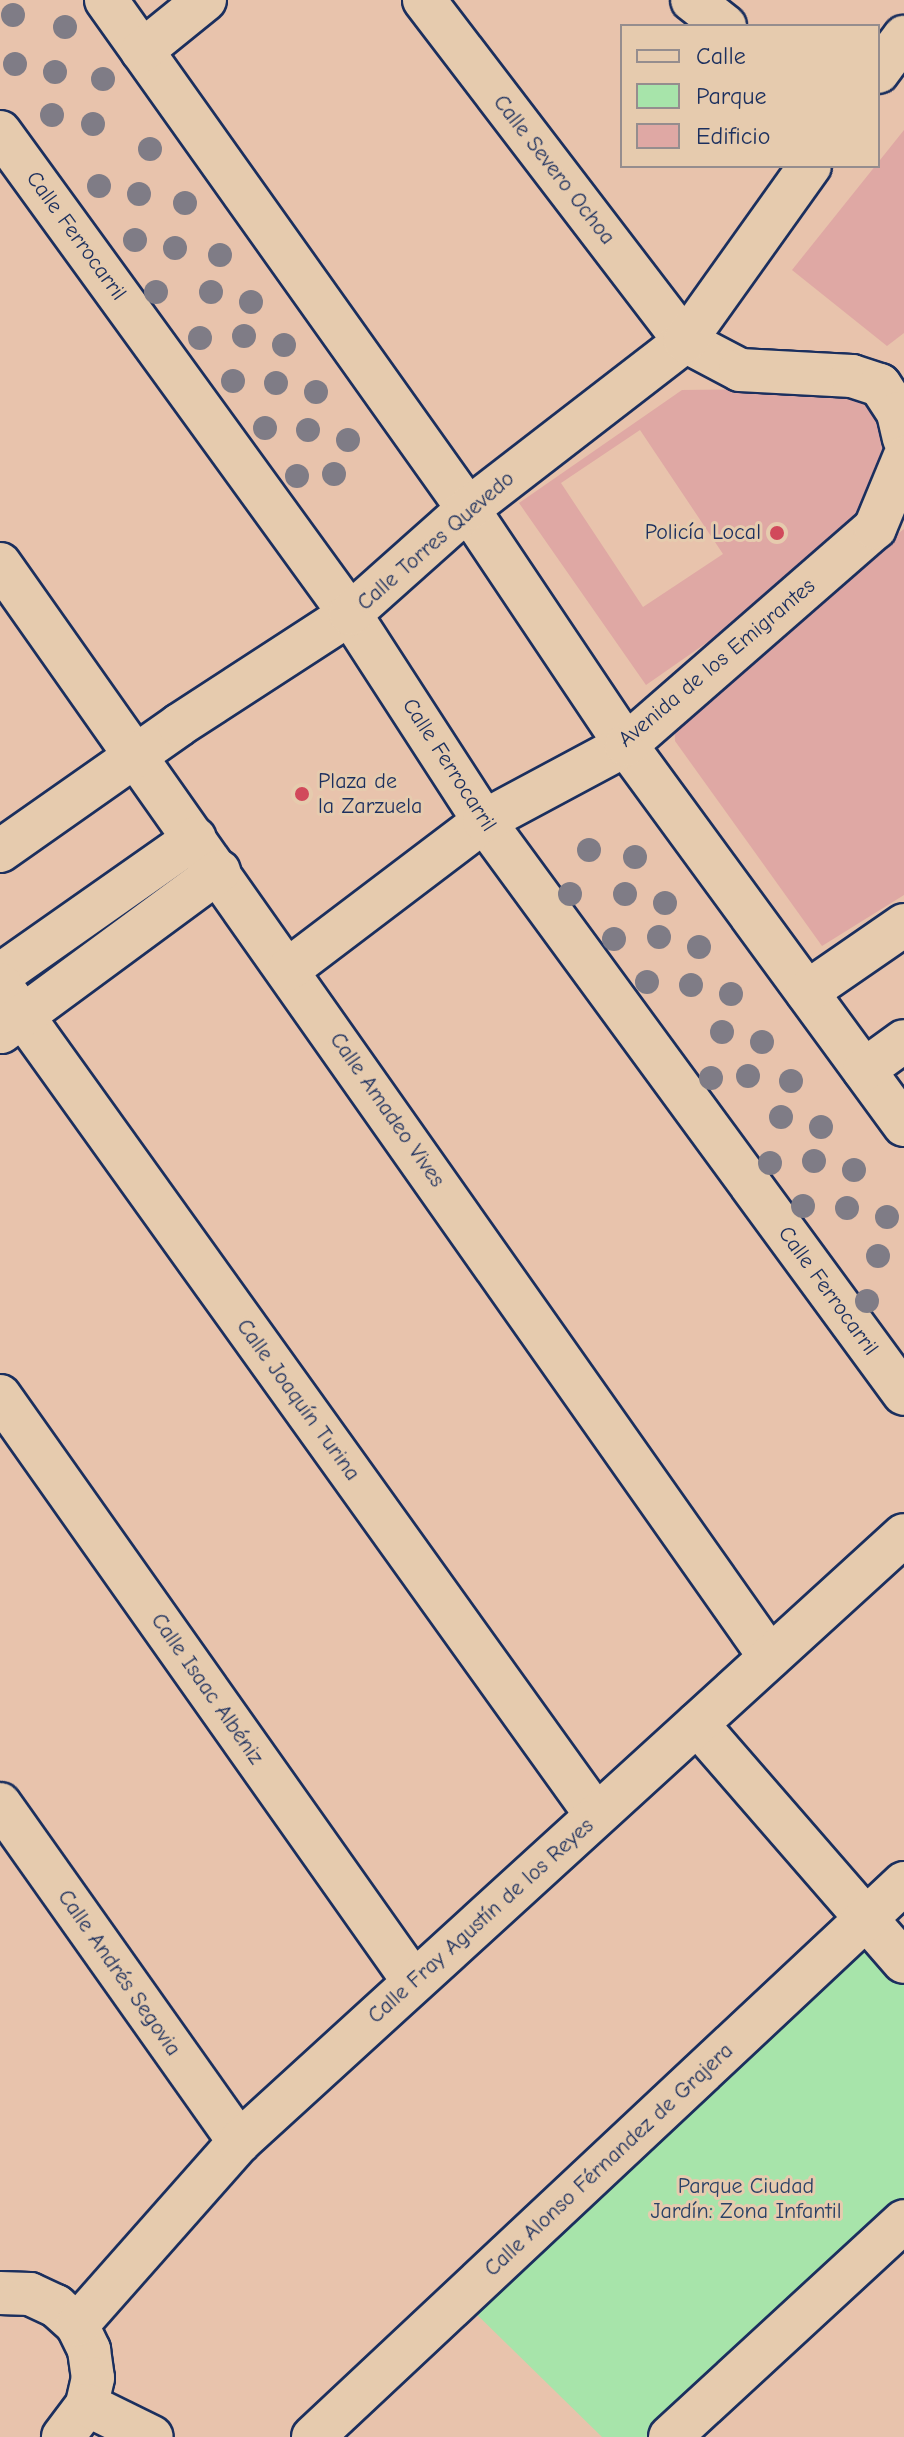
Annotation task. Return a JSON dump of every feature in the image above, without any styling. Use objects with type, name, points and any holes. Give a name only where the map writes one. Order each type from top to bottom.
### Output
[{"type":"street","points":[[106,0],[468,509],[626,745],[904,1125]]},
{"type":"street","points":[[142,51],[205,0]]},
{"type":"street","name":"Calle Severo Ochoa","points":[[424,0],[685,341]]},
{"type":"street","points":[[692,0],[722,24]]},
{"type":"street","points":[[880,69],[904,37]]},
{"type":"street","name":"Calle Ferrocarril","points":[[0,132],[12,172],[350,614],[484,821],[904,1394]]},
{"type":"street","name":"Calle Torres Quevedo","points":[[0,851],[136,755],[350,614],[468,509],[685,341],[809,168]]},
{"type":"street","points":[[685,341],[740,370],[892,376],[904,438]]},
{"type":"street","name":"Avenida de los Emigrantes","points":[[289,969],[484,821],[626,745],[875,528],[904,458]]},
{"type":"street","name":"Calle Amadeo Vives","points":[[0,564],[289,969],[770,1657]]},
{"type":"street","points":[[0,975],[195,838]]},
{"type":"street","points":[[8,1011],[219,871]]},
{"type":"street","points":[[807,992],[904,925]]},
{"type":"street","name":"Calle Joaquín Turina","points":[[8,1011],[596,1815]]},
{"type":"street","points":[[864,1070],[904,1041]]},
{"type":"street","name":"Calle Isaac Albéniz","points":[[0,1396],[414,1982]]},
{"type":"street","name":"Calle Fray Agustín de los Reyes","points":[[77,2325],[239,2142],[904,1535]]},
{"type":"street","points":[[697,1724],[904,1962]]},
{"type":"street","name":"Calle Andrés Segovia","points":[[0,1804],[239,2142]]},
{"type":"street","name":"Calle Alonso Férnandez de Grajera","points":[[313,2437],[904,1883]]},
{"type":"street","points":[[670,2437],[904,2221]]},
{"type":"street","points":[[0,2293],[30,2294],[56,2306],[77,2325],[89,2350],[93,2378],[75,2421],[152,2437]]},
{"type":"green space","name":"Parque Ciudad Jardín: Zona Infantil","points":[[865,1919],[904,1962],[904,2221],[670,2437],[602,2437],[461,2299]]},
{"type":"building","points":[[904,130],[904,333],[887,346],[792,270],[874,168],[880,168],[880,160]]},
{"type":"building","name":"Policía Local","points":[[841,388],[866,393],[891,443],[864,513],[814,568],[646,685],[519,503],[682,390]],"holes":[[[640,430],[723,554],[643,607],[561,483]]]},
{"type":"building","points":[[904,529],[904,895],[822,946],[675,741],[674,703]]},
{"type":"place","name":"Policía Local","points":[[777,533]]},
{"type":"place","name":"Plaza de la Zarzuela","points":[[302,794]]}]
